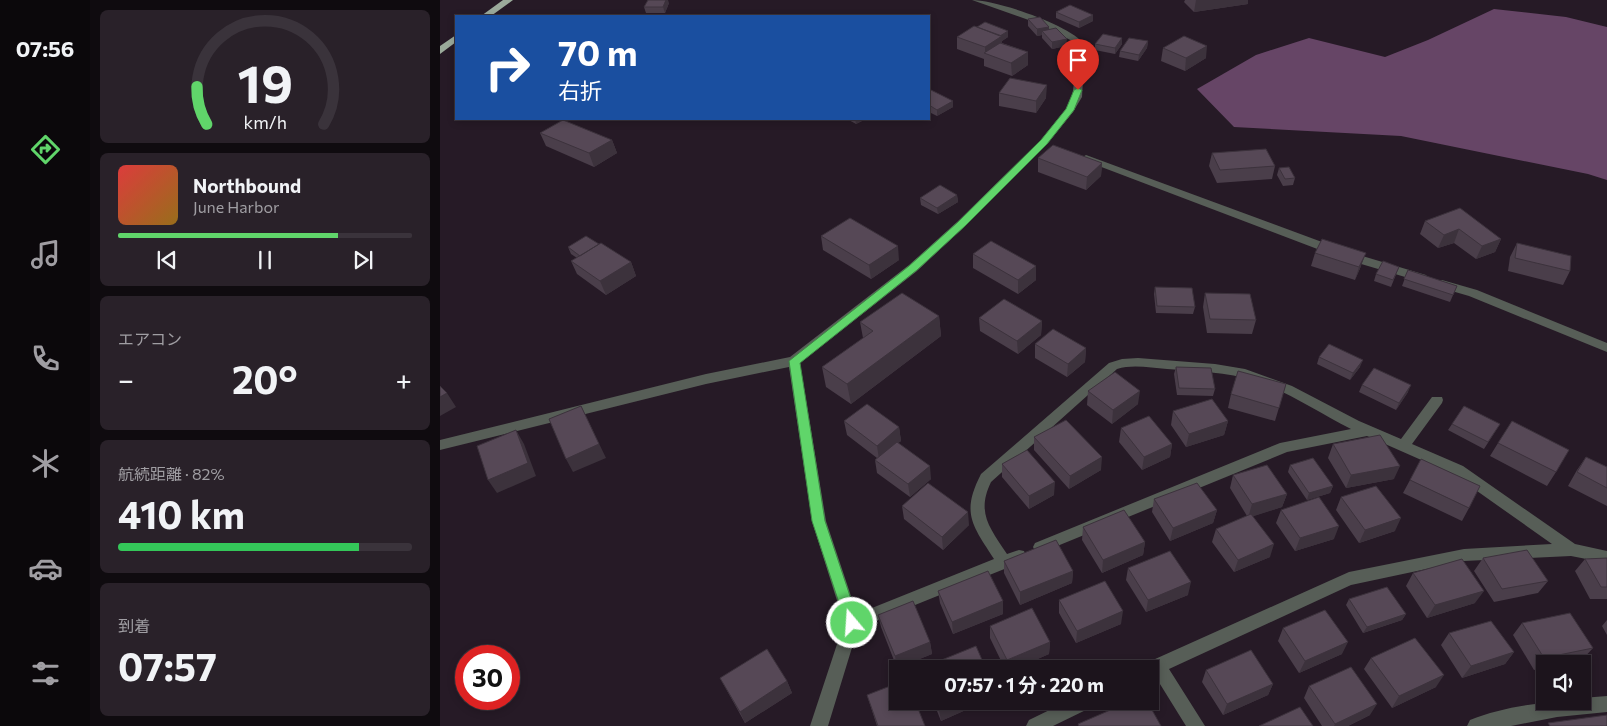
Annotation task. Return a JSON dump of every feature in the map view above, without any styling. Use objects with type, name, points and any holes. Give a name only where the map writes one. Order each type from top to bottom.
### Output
[{"type":"highway","points":[[486,15],[508,0]]},
{"type":"highway","points":[[501,15],[521,0]]},
{"type":"highway","points":[[440,51],[455,39]]},
{"type":"highway","points":[[440,61],[455,50]]},
{"type":"street","points":[[440,445],[706,380],[794,361],[913,268],[1049,144],[1076,97],[1080,76],[1081,44],[1069,34],[1043,22],[976,0]]},
{"type":"street","points":[[1071,152],[1345,254],[1473,293],[1607,348]]},
{"type":"street","points":[[794,361],[819,521],[852,623],[819,726]]},
{"type":"street","points":[[1004,562],[977,518],[974,505],[979,489],[986,478],[1113,366],[1138,362],[1243,373],[1281,386],[1336,417],[1458,470],[1571,550]]},
{"type":"street","points":[[1403,446],[1437,400]]},
{"type":"street","points":[[852,623],[1285,446],[1368,431]]},
{"type":"street","points":[[1159,666],[1349,579],[1464,555],[1571,550],[1607,557]]},
{"type":"street","points":[[1159,675],[1196,726]]},
{"type":"street","points":[[1476,726],[1521,715],[1607,704]]},
{"type":"street","points":[[1035,726],[1068,710]]},
{"type":"shaded area","points":[[1494,9],[1566,17],[1607,27],[1607,180],[1588,174],[1401,136],[1234,127],[1197,89],[1256,55],[1309,38],[1385,57],[1428,40]]},
{"type":"building","points":[[648,0],[666,0],[663,7],[644,7]]},
{"type":"building","points":[[1070,5],[1093,15],[1079,22],[1056,12]]},
{"type":"building","points":[[1040,17],[1049,27],[1037,29],[1028,19]]},
{"type":"building","points":[[985,22],[1008,31],[1000,36],[977,27]]},
{"type":"building","points":[[974,26],[1002,36],[985,47],[957,37]]},
{"type":"building","points":[[1056,28],[1067,39],[1052,42],[1042,31]]},
{"type":"building","points":[[1103,34],[1122,38],[1115,48],[1095,44]]},
{"type":"building","points":[[1184,36],[1207,46],[1186,58],[1163,48]]},
{"type":"building","points":[[1129,38],[1148,41],[1139,55],[1120,51]]},
{"type":"building","points":[[1000,43],[1028,52],[1011,63],[984,53]]},
{"type":"building","points":[[1010,78],[1047,85],[1036,101],[999,93]]},
{"type":"building","points":[[930,90],[953,101],[937,110],[930,106]]},
{"type":"building","points":[[563,120],[612,140],[589,153],[540,133]]},
{"type":"building","points":[[1053,145],[1102,163],[1087,177],[1038,158]]},
{"type":"building","points":[[1266,149],[1275,166],[1220,170],[1212,153]]},
{"type":"building","points":[[1289,167],[1295,178],[1285,179],[1279,168]]},
{"type":"building","points":[[940,185],[957,195],[937,208],[920,198]]},
{"type":"building","points":[[1460,208],[1501,239],[1482,246],[1459,229],[1444,235],[1425,221]]},
{"type":"building","points":[[850,218],[898,246],[869,265],[821,236]]},
{"type":"building","points":[[586,236],[599,244],[580,256],[568,247]]},
{"type":"building","points":[[1322,239],[1366,253],[1359,267],[1315,253]]},
{"type":"building","points":[[991,241],[1036,266],[1018,280],[973,254]]},
{"type":"building","points":[[601,243],[631,262],[600,281],[571,261]]},
{"type":"building","points":[[1517,243],[1571,256],[1570,271],[1515,258]]},
{"type":"building","points":[[1383,261],[1399,267],[1393,280],[1376,274]]},
{"type":"building","points":[[1408,270],[1457,286],[1453,295],[1404,279]]},
{"type":"building","points":[[1155,287],[1192,288],[1195,307],[1157,306]]},
{"type":"building","points":[[902,293],[939,316],[847,384],[822,367],[873,331],[860,322]]},
{"type":"building","points":[[1205,293],[1250,294],[1256,320],[1210,319]]},
{"type":"building","points":[[1004,299],[1042,321],[1017,341],[979,318]]},
{"type":"building","points":[[1053,329],[1086,348],[1068,364],[1035,344]]},
{"type":"building","points":[[1329,344],[1363,360],[1353,373],[1319,357]]},
{"type":"building","points":[[1176,367],[1211,368],[1215,389],[1179,388]]},
{"type":"building","points":[[1374,368],[1411,385],[1399,403],[1362,385]]},
{"type":"building","points":[[1238,371],[1286,384],[1279,408],[1231,394]]},
{"type":"building","points":[[1115,372],[1140,391],[1113,410],[1088,391]]},
{"type":"building","points":[[440,386],[447,393],[440,397]]},
{"type":"building","points":[[1212,399],[1228,421],[1189,434],[1173,411]]},
{"type":"building","points":[[867,404],[899,427],[877,446],[844,421]]},
{"type":"building","points":[[581,406],[599,444],[566,459],[549,419]]},
{"type":"building","points":[[1464,406],[1500,424],[1488,442],[1452,424]]},
{"type":"building","points":[[1149,416],[1172,444],[1144,457],[1121,428]]},
{"type":"building","points":[[1066,420],[1102,457],[1070,476],[1034,437]]},
{"type":"building","points":[[1512,421],[1569,450],[1556,472],[1498,443]]},
{"type":"building","points":[[516,430],[528,463],[488,480],[477,446]]},
{"type":"building","points":[[1380,435],[1400,466],[1351,475],[1333,444]]},
{"type":"building","points":[[897,442],[930,466],[908,484],[875,460]]},
{"type":"building","points":[[1027,450],[1055,482],[1029,496],[1002,464]]},
{"type":"building","points":[[1586,457],[1607,467],[1607,488],[1577,472]]},
{"type":"building","points":[[1313,458],[1333,486],[1309,493],[1290,465]]},
{"type":"building","points":[[1421,459],[1480,486],[1469,508],[1410,480]]},
{"type":"building","points":[[1267,465],[1287,494],[1252,504],[1233,475]]},
{"type":"building","points":[[928,483],[968,512],[942,537],[902,506]]},
{"type":"building","points":[[1197,483],[1217,510],[1173,528],[1154,499]]},
{"type":"building","points":[[1376,486],[1401,518],[1365,530],[1341,497]]},
{"type":"building","points":[[1319,497],[1339,526],[1300,538],[1281,510]]},
{"type":"building","points":[[1124,510],[1145,542],[1103,560],[1083,527]]},
{"type":"building","points":[[1251,514],[1274,544],[1238,560],[1216,529]]},
{"type":"building","points":[[1056,540],[1073,571],[1020,592],[1004,561]]},
{"type":"building","points":[[1527,550],[1548,581],[1502,589],[1483,558]]},
{"type":"building","points":[[1170,551],[1191,582],[1148,600],[1128,568]]},
{"type":"building","points":[[1607,558],[1607,587],[1601,587],[1585,559]]},
{"type":"building","points":[[1462,559],[1484,591],[1435,605],[1413,573]]},
{"type":"building","points":[[988,571],[1003,601],[952,622],[938,591]]},
{"type":"building","points":[[1105,581],[1123,611],[1077,631],[1059,600]]},
{"type":"building","points":[[1387,587],[1406,614],[1367,627],[1349,599]]},
{"type":"building","points":[[913,601],[930,642],[895,656],[878,615]]},
{"type":"building","points":[[1032,608],[1050,642],[1007,660],[990,626]]},
{"type":"building","points":[[1325,610],[1348,642],[1305,661],[1283,628]]},
{"type":"building","points":[[1570,613],[1593,648],[1559,655],[1542,655],[1522,623]]},
{"type":"building","points":[[1491,621],[1514,652],[1471,666],[1449,633]]},
{"type":"building","points":[[1415,638],[1444,675],[1399,696],[1371,658]]},
{"type":"building","points":[[976,646],[982,660],[942,660]]},
{"type":"building","points":[[767,649],[787,681],[740,712],[720,678]]},
{"type":"building","points":[[1251,650],[1273,684],[1227,704],[1206,670]]},
{"type":"building","points":[[1351,667],[1377,704],[1335,724],[1309,686]]},
{"type":"building","points":[[889,686],[889,710],[919,710],[925,726],[878,726],[867,695]]},
{"type":"building","points":[[1300,707],[1313,726],[1259,726]]},
{"type":"building","points":[[1110,710],[1152,710],[1161,726],[1079,726],[1078,724]]},
{"type":"building","points":[[1607,715],[1607,726],[1550,726],[1548,723]]},
{"type":"route","points":[[852,623],[819,521],[794,361],[913,268],[1004,183],[1044,142],[1070,110],[1078,90]]}]
